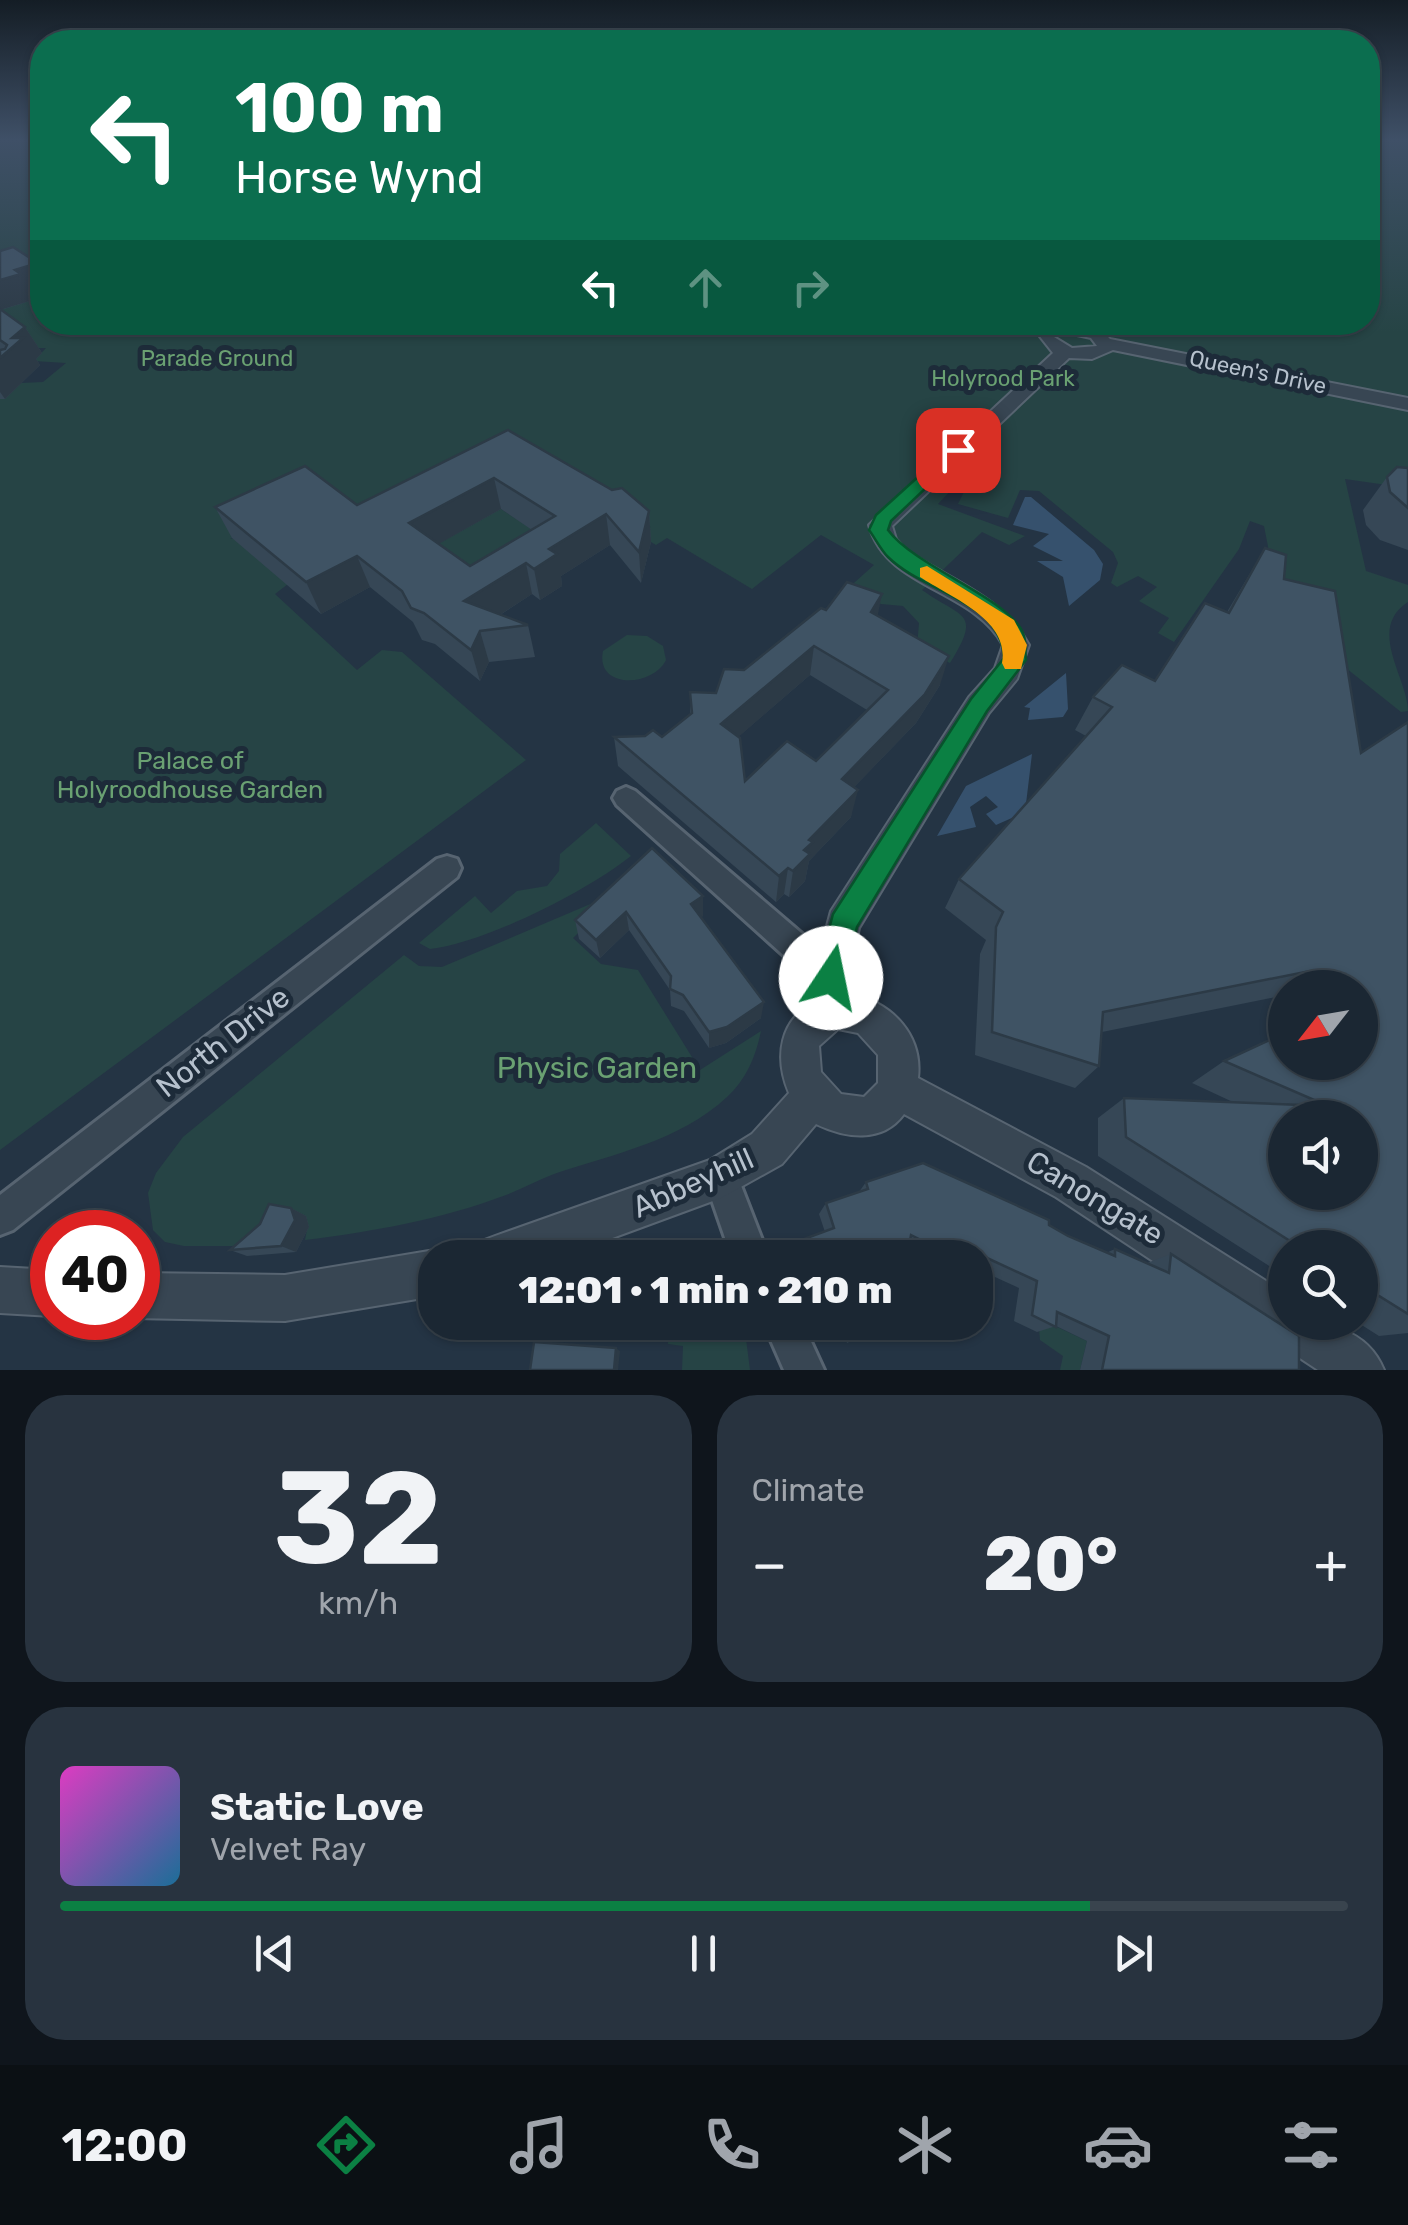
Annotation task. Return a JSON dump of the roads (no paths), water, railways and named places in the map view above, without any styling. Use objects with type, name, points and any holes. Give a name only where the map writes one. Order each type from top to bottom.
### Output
[{"type":"street","points":[[1047,335],[1047,342],[1064,352],[1094,354],[1107,344],[1098,335]]},
{"type":"street","name":"Queen's Drive","points":[[1107,344],[1214,362],[1408,404]]},
{"type":"street","points":[[626,798],[835,994],[891,1036],[901,1066],[898,1089],[881,1110],[862,1117],[840,1115],[814,1096],[799,1067],[800,1046],[835,994],[843,923],[979,705],[1015,660],[1013,635],[998,616],[895,553],[880,535],[882,519],[1064,352]]},
{"type":"street","name":"North Drive","points":[[0,1217],[447,868]]},
{"type":"street","name":"Canongate","points":[[898,1089],[1071,1182],[1268,1309]]},
{"type":"street","name":"Abbeyhill","points":[[545,1240],[722,1177],[768,1149],[814,1096]]},
{"type":"street","points":[[722,1177],[745,1240]]},
{"type":"street","points":[[160,1296],[284,1298],[418,1276]]},
{"type":"street","points":[[0,1290],[30,1291]]},
{"type":"street","points":[[790,1340],[804,1370]]},
{"type":"street","name":"Canongate","points":[[1315,1340],[1360,1370]]},
{"type":"water","points":[[1025,497],[1031,497],[1094,550],[1103,564],[1100,580],[1069,606],[1063,577],[1037,561],[1063,561],[1033,546],[1049,534],[1013,525]]},
{"type":"water","points":[[1066,673],[1068,709],[1063,717],[1028,720],[1030,708],[1024,707]]},
{"type":"water","points":[[1032,754],[1025,812],[996,825],[986,814],[998,807],[986,796],[970,807],[976,827],[937,836],[966,786]]},
{"type":"park label","name":"Parade Ground","points":[[217,358]]},
{"type":"park label","name":"Holyrood Park","points":[[1003,378]]},
{"type":"park label","name":"Palace of Holyroodhouse Garden","points":[[190,774]]},
{"type":"park label","name":"Physic Garden","points":[[597,1068]]}]
